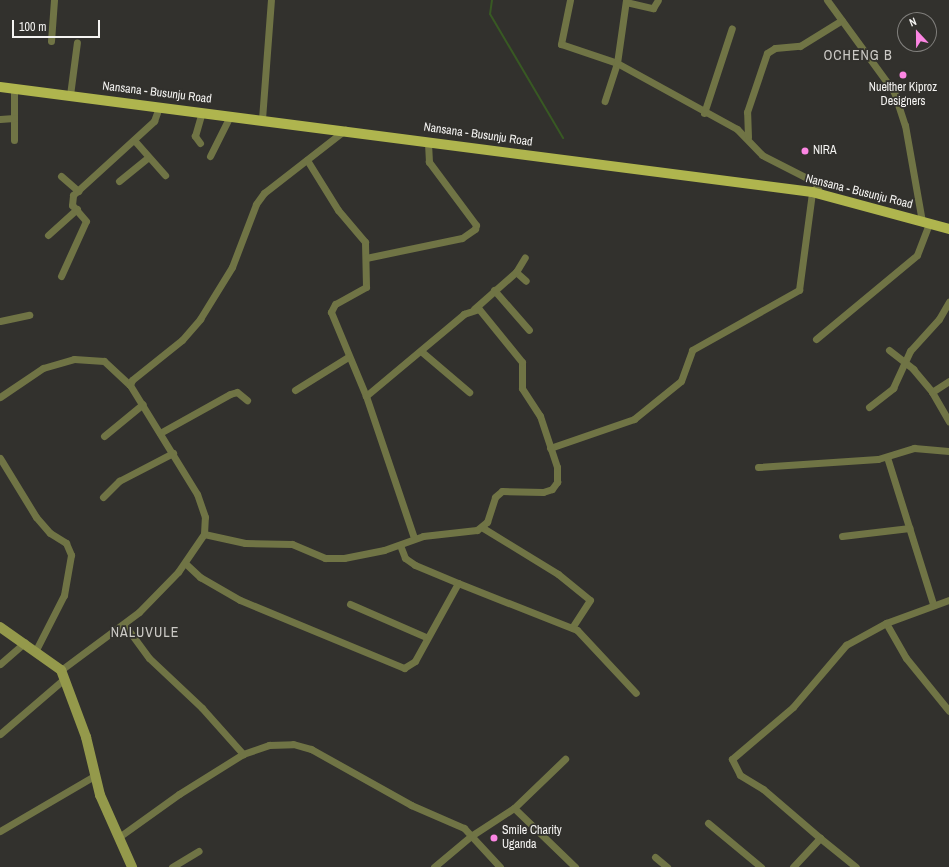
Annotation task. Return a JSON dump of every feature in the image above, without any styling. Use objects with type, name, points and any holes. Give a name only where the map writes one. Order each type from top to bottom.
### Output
[{"type":"main road","name":"Nansana - Busunju Road","points":[[0,87],[262,119],[816,193],[949,229]]},
{"type":"street","points":[[51,41],[54,0]]},
{"type":"street","points":[[262,119],[271,0]]},
{"type":"street","points":[[550,448],[634,419],[681,381],[692,350],[799,290],[816,193],[815,182],[762,155],[748,137],[617,63],[561,44],[570,0]]},
{"type":"street","points":[[606,102],[617,63],[626,1],[653,8],[658,0]]},
{"type":"street","points":[[816,339],[917,255],[926,222],[905,125],[894,92],[827,0]]},
{"type":"street","points":[[748,137],[747,112],[767,53],[775,48],[800,46],[842,20]]},
{"type":"street","points":[[704,113],[732,28]]},
{"type":"street","points":[[70,96],[77,42]]},
{"type":"street","points":[[14,89],[14,140]]},
{"type":"street","points":[[61,276],[86,221],[72,202],[78,191],[154,121],[159,107]]},
{"type":"street","points":[[200,143],[195,136],[202,112]]},
{"type":"street","points":[[210,156],[230,116]]},
{"type":"street","points":[[0,119],[14,118]]},
{"type":"street","points":[[130,385],[138,372],[182,340],[200,319],[232,267],[256,204],[277,182],[345,130]]},
{"type":"street","points":[[134,140],[165,175]]},
{"type":"street","points":[[366,258],[462,238],[475,229],[476,225],[429,162],[428,141]]},
{"type":"street","points":[[119,181],[149,157]]},
{"type":"street","points":[[307,160],[338,210],[358,231],[365,242],[365,289],[331,307],[348,357],[366,396],[414,538]]},
{"type":"street","points":[[61,176],[78,191]]},
{"type":"street","points":[[48,235],[77,209]]},
{"type":"street","points":[[366,396],[474,309],[516,272],[525,256]]},
{"type":"street","points":[[516,272],[526,281]]},
{"type":"street","points":[[494,290],[529,330]]},
{"type":"street","points":[[869,408],[893,388],[918,339],[939,319],[949,302]]},
{"type":"street","points":[[474,309],[484,312],[522,362],[522,388],[540,416],[558,473],[555,487],[539,492],[502,491],[495,497],[483,528]]},
{"type":"street","points":[[0,321],[29,315]]},
{"type":"street","points":[[889,350],[907,362],[932,392],[948,418]]},
{"type":"street","points":[[422,352],[469,392]]},
{"type":"street","points":[[296,390],[348,357]]},
{"type":"street","points":[[0,397],[43,368],[74,359],[104,361],[130,385],[173,453],[202,508],[204,534],[185,562],[124,624],[62,674],[0,734]]},
{"type":"street","points":[[932,392],[949,381]]},
{"type":"street","points":[[160,433],[230,394],[237,392],[247,400]]},
{"type":"street","points":[[104,436],[143,404]]},
{"type":"street","points":[[758,467],[887,457],[914,448],[949,451]]},
{"type":"street","points":[[103,497],[119,481],[173,453]]},
{"type":"street","points":[[887,457],[933,604]]},
{"type":"street","points":[[0,458],[36,517],[50,533],[66,543],[71,555],[64,595],[36,650]]},
{"type":"street","points":[[204,534],[245,542],[292,544],[333,559],[400,545],[414,538],[483,528],[558,574],[590,600],[572,628]]},
{"type":"street","points":[[842,536],[910,528]]},
{"type":"street","points":[[400,545],[405,558],[415,564],[458,584],[572,628],[636,693]]},
{"type":"street","points":[[185,562],[200,577],[240,600],[400,666],[408,667],[415,661],[426,637],[458,584]]},
{"type":"street","points":[[856,867],[763,789],[740,775],[732,759],[793,706],[846,645],[886,623],[933,604],[949,600]]},
{"type":"street","points":[[350,604],[426,637]]},
{"type":"street","points":[[886,623],[906,658],[949,711]]},
{"type":"street","points":[[124,624],[149,658],[202,708],[243,754]]},
{"type":"street","points":[[0,627],[26,642],[62,674],[86,737],[94,776],[132,867]]},
{"type":"street","points":[[0,664],[26,642]]},
{"type":"street","points":[[119,837],[178,794],[243,754],[282,743],[311,749],[411,805],[458,825],[471,836],[500,867]]},
{"type":"street","points":[[434,867],[471,836],[514,808],[565,759]]},
{"type":"street","points":[[0,831],[94,776]]},
{"type":"street","points":[[514,808],[575,867]]},
{"type":"street","points":[[708,823],[761,867]]},
{"type":"street","points":[[793,867],[820,838]]},
{"type":"street","points":[[172,867],[199,851]]},
{"type":"street","points":[[655,857],[667,867]]},
{"type":"waterway","points":[[492,0],[490,14],[563,138]]},
{"type":"place","name":"Nuelther Kiproz Designers","points":[[903,75]]},
{"type":"place","name":"NIRA","points":[[805,151]]},
{"type":"place","name":"Smile Charity Uganda","points":[[494,838]]},
{"type":"district","name":"OCHENG B","points":[[858,55]]},
{"type":"district","name":"NALUVULE","points":[[145,632]]}]
